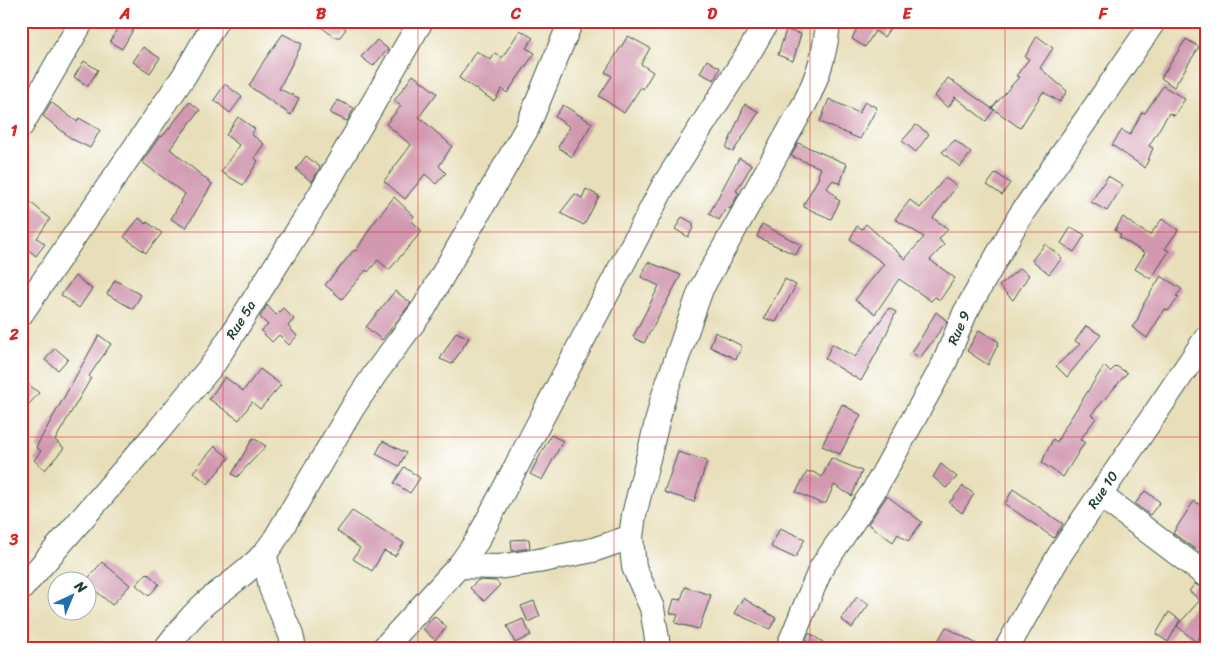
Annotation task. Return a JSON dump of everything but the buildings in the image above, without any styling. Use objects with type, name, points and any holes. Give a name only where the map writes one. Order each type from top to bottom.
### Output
[{"type":"street","points":[[21,126],[82,21]]},
{"type":"street","points":[[21,314],[184,76],[216,21]]},
{"type":"street","name":"Rue 5a","points":[[24,583],[158,431],[214,363],[313,207],[421,21]]},
{"type":"street","points":[[166,648],[207,602],[265,555],[289,518],[375,374],[424,308],[527,128],[571,21]]},
{"type":"street","points":[[396,644],[459,566],[488,522],[664,185],[767,21]]},
{"type":"street","points":[[657,648],[658,638],[652,608],[634,567],[631,537],[634,514],[663,398],[701,289],[817,78],[827,38],[828,21]]},
{"type":"street","name":"Rue 9","points":[[788,648],[821,568],[872,492],[944,364],[965,313],[1020,216],[1154,21]]},
{"type":"street","name":"Rue 10","points":[[1007,648],[1060,554],[1207,337]]},
{"type":"street","points":[[1100,495],[1207,576]]},
{"type":"street","points":[[459,566],[498,567],[538,561],[592,550],[631,537]]},
{"type":"street","points":[[265,555],[271,588],[291,635],[294,648]]}]
